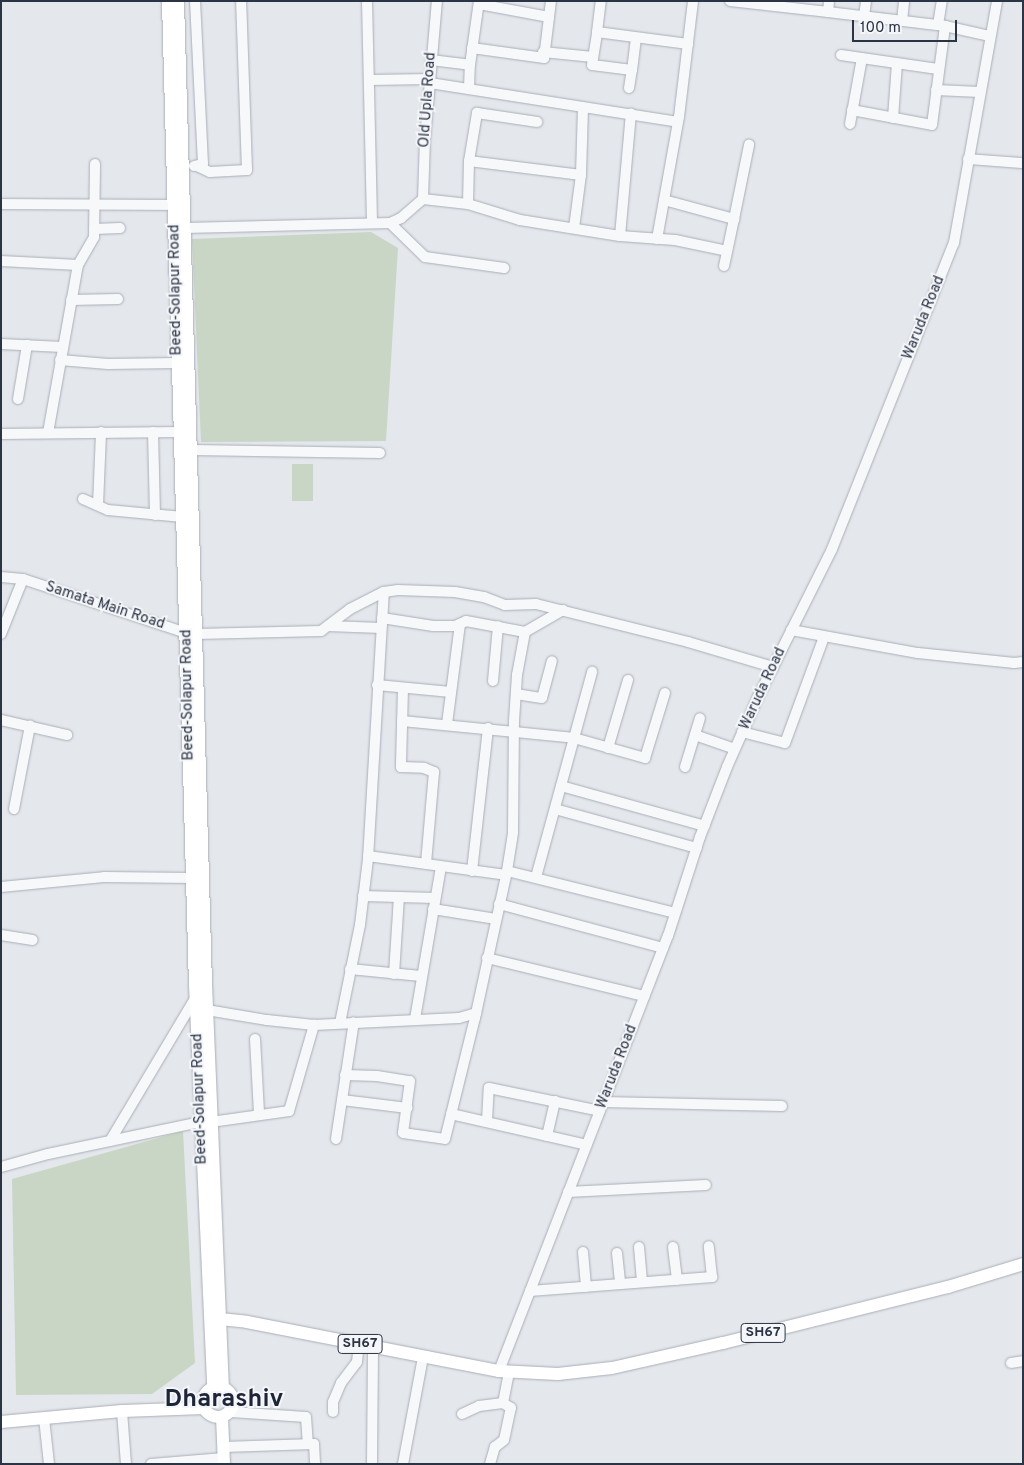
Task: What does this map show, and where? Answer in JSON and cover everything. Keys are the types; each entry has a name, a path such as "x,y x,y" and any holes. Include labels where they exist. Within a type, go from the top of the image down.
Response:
{"main road":[{"name":"Beed-Solapur Road","path":"168,1 183,517 192,634 207,1010 206,1122 218,1388"},
{"name":"Beed-Solapur Road","path":"178,1 192,450 193,878 196,997 220,1319 218,1388"},
{"name":"SH67","path":"220,1319 247,1322 504,1371 558,1374 612,1368 723,1343 948,1287 1023,1264"},
{"path":"224,1456 226,1415 233,1398 218,1388 206,1393 203,1404 211,1416 226,1415"},
{"path":"1,1420 203,1404"},
{"path":"1,1420 203,1404"}],"street":[{"path":"184,167 203,164 195,1"},
{"path":"197,166 210,172 247,170 241,1"},
{"path":"367,1 372,223"},
{"name":"Old Upla Road","path":"423,199 431,60 438,1"},
{"path":"472,48 544,58 543,52 551,1"},
{"path":"601,1 592,65 632,70"},
{"path":"657,239 678,122 693,1"},
{"path":"730,1 828,6 864,16 941,26 989,36"},
{"path":"864,16 866,1"},
{"path":"902,21 904,1"},
{"path":"852,110 932,124 938,69 942,1"},
{"name":"Waruda Road","path":"503,1403 504,1371 530,1291 663,948 705,826 742,732 832,549 954,242 989,36 997,1"},
{"path":"469,88 472,48 479,3 549,17"},
{"path":"598,32 688,44"},
{"path":"629,88 636,38"},
{"path":"543,52 593,58"},
{"path":"841,55 938,69"},
{"path":"850,124 862,58"},
{"path":"431,60 470,65"},
{"path":"893,118 897,63"},
{"path":"370,80 430,81 583,108 631,113 678,122"},
{"path":"936,90 980,92"},
{"path":"574,228 581,175 583,108"},
{"path":"468,204 469,161 477,113 537,122"},
{"path":"620,236 631,113"},
{"path":"724,266 749,145"},
{"path":"968,159 1023,163"},
{"path":"469,161 581,175"},
{"path":"48,433 78,265 94,237 95,164"},
{"path":"185,228 390,223 401,218 423,199 468,204 520,220 620,236 675,240 727,251"},
{"path":"664,200 734,219"},
{"path":"1,204 174,205"},
{"path":"390,223 426,257 504,268"},
{"path":"94,229 120,228"},
{"path":"1,261 78,265"},
{"path":"71,300 118,299"},
{"path":"1,344 62,347"},
{"path":"18,399 28,345"},
{"path":"60,360 108,364 178,363"},
{"path":"98,505 101,432"},
{"path":"152,432 155,514"},
{"path":"1,434 181,432"},
{"path":"192,450 380,453"},
{"path":"83,499 108,510 183,517"},
{"name":"Samata Main Road","path":"1,577 23,580 192,634 322,631 328,626"},
{"path":"1,634 23,580"},
{"path":"328,626 358,604 384,592 398,590 455,592 484,597 504,605 536,604 563,610 688,642 773,668"},
{"path":"340,1023 363,896 368,856 384,592"},
{"path":"328,626 381,623 455,626 466,621 525,632 563,610"},
{"path":"447,724 460,624"},
{"path":"493,681 498,626"},
{"path":"791,630 918,652 1014,663 1023,662"},
{"path":"345,1075 376,1076 410,1081 408,1108 403,1133 445,1139 476,1013 507,873 513,832 513,731 525,632"},
{"path":"742,732 785,743 824,637"},
{"path":"516,694 542,698 552,661"},
{"path":"536,877 592,672"},
{"path":"608,748 628,680"},
{"path":"377,685 451,692"},
{"path":"403,688 401,767 424,768 434,772 426,864"},
{"path":"402,721 574,738 645,758 665,693"},
{"path":"685,766 700,718"},
{"path":"1,720 67,735"},
{"path":"14,809 30,726"},
{"path":"472,871 488,728"},
{"path":"695,735 735,749"},
{"path":"562,786 705,826"},
{"path":"555,809 697,848"},
{"path":"368,856 472,871 536,877 675,914"},
{"path":"415,1019 441,866"},
{"path":"1,887 104,878 193,878"},
{"path":"363,896 435,898"},
{"path":"394,974 399,897"},
{"path":"499,904 663,948"},
{"path":"433,909 496,918"},
{"path":"1,935 33,940"},
{"path":"487,958 644,996"},
{"path":"350,969 421,976"},
{"path":"110,1141 196,997"},
{"path":"207,1010 267,1020 314,1025 459,1018 476,1013"},
{"path":"336,1138 354,1022"},
{"path":"1,1166 110,1141 206,1122 289,1111 314,1025"},
{"path":"255,1039 259,1114"},
{"path":"487,1121 489,1088 556,1101 602,1106 782,1106"},
{"path":"342,1100 408,1108"},
{"path":"547,1136 556,1101"},
{"path":"451,1114 586,1145"},
{"path":"568,1192 706,1185"},
{"path":"530,1291 712,1277 709,1246"},
{"path":"639,1247 642,1282"},
{"path":"673,1247 677,1280"},
{"path":"583,1252 586,1287"},
{"path":"617,1253 620,1284"},
{"path":"333,1412 333,1402 342,1383 356,1362 359,1344"},
{"path":"372,1464 373,1347"},
{"path":"403,1464 423,1357"},
{"path":"1011,1363 1023,1361"},
{"path":"462,1414 479,1406 503,1403 511,1408 504,1440 495,1447 490,1464"},
{"path":"122,1411 126,1464"},
{"path":"226,1415 306,1417 308,1444"},
{"path":"44,1418 49,1464"},
{"path":"151,1464 314,1444 315,1464"}],"green space":[{"path":"371,232 398,248 386,441 201,442 192,239"},
{"path":"292,464 313,464 313,501 292,501"},
{"path":"183,1131 195,1363 152,1394 16,1395 12,1179"}],"district":[{"name":"Dharashiv","path":"224,1400"}]}
